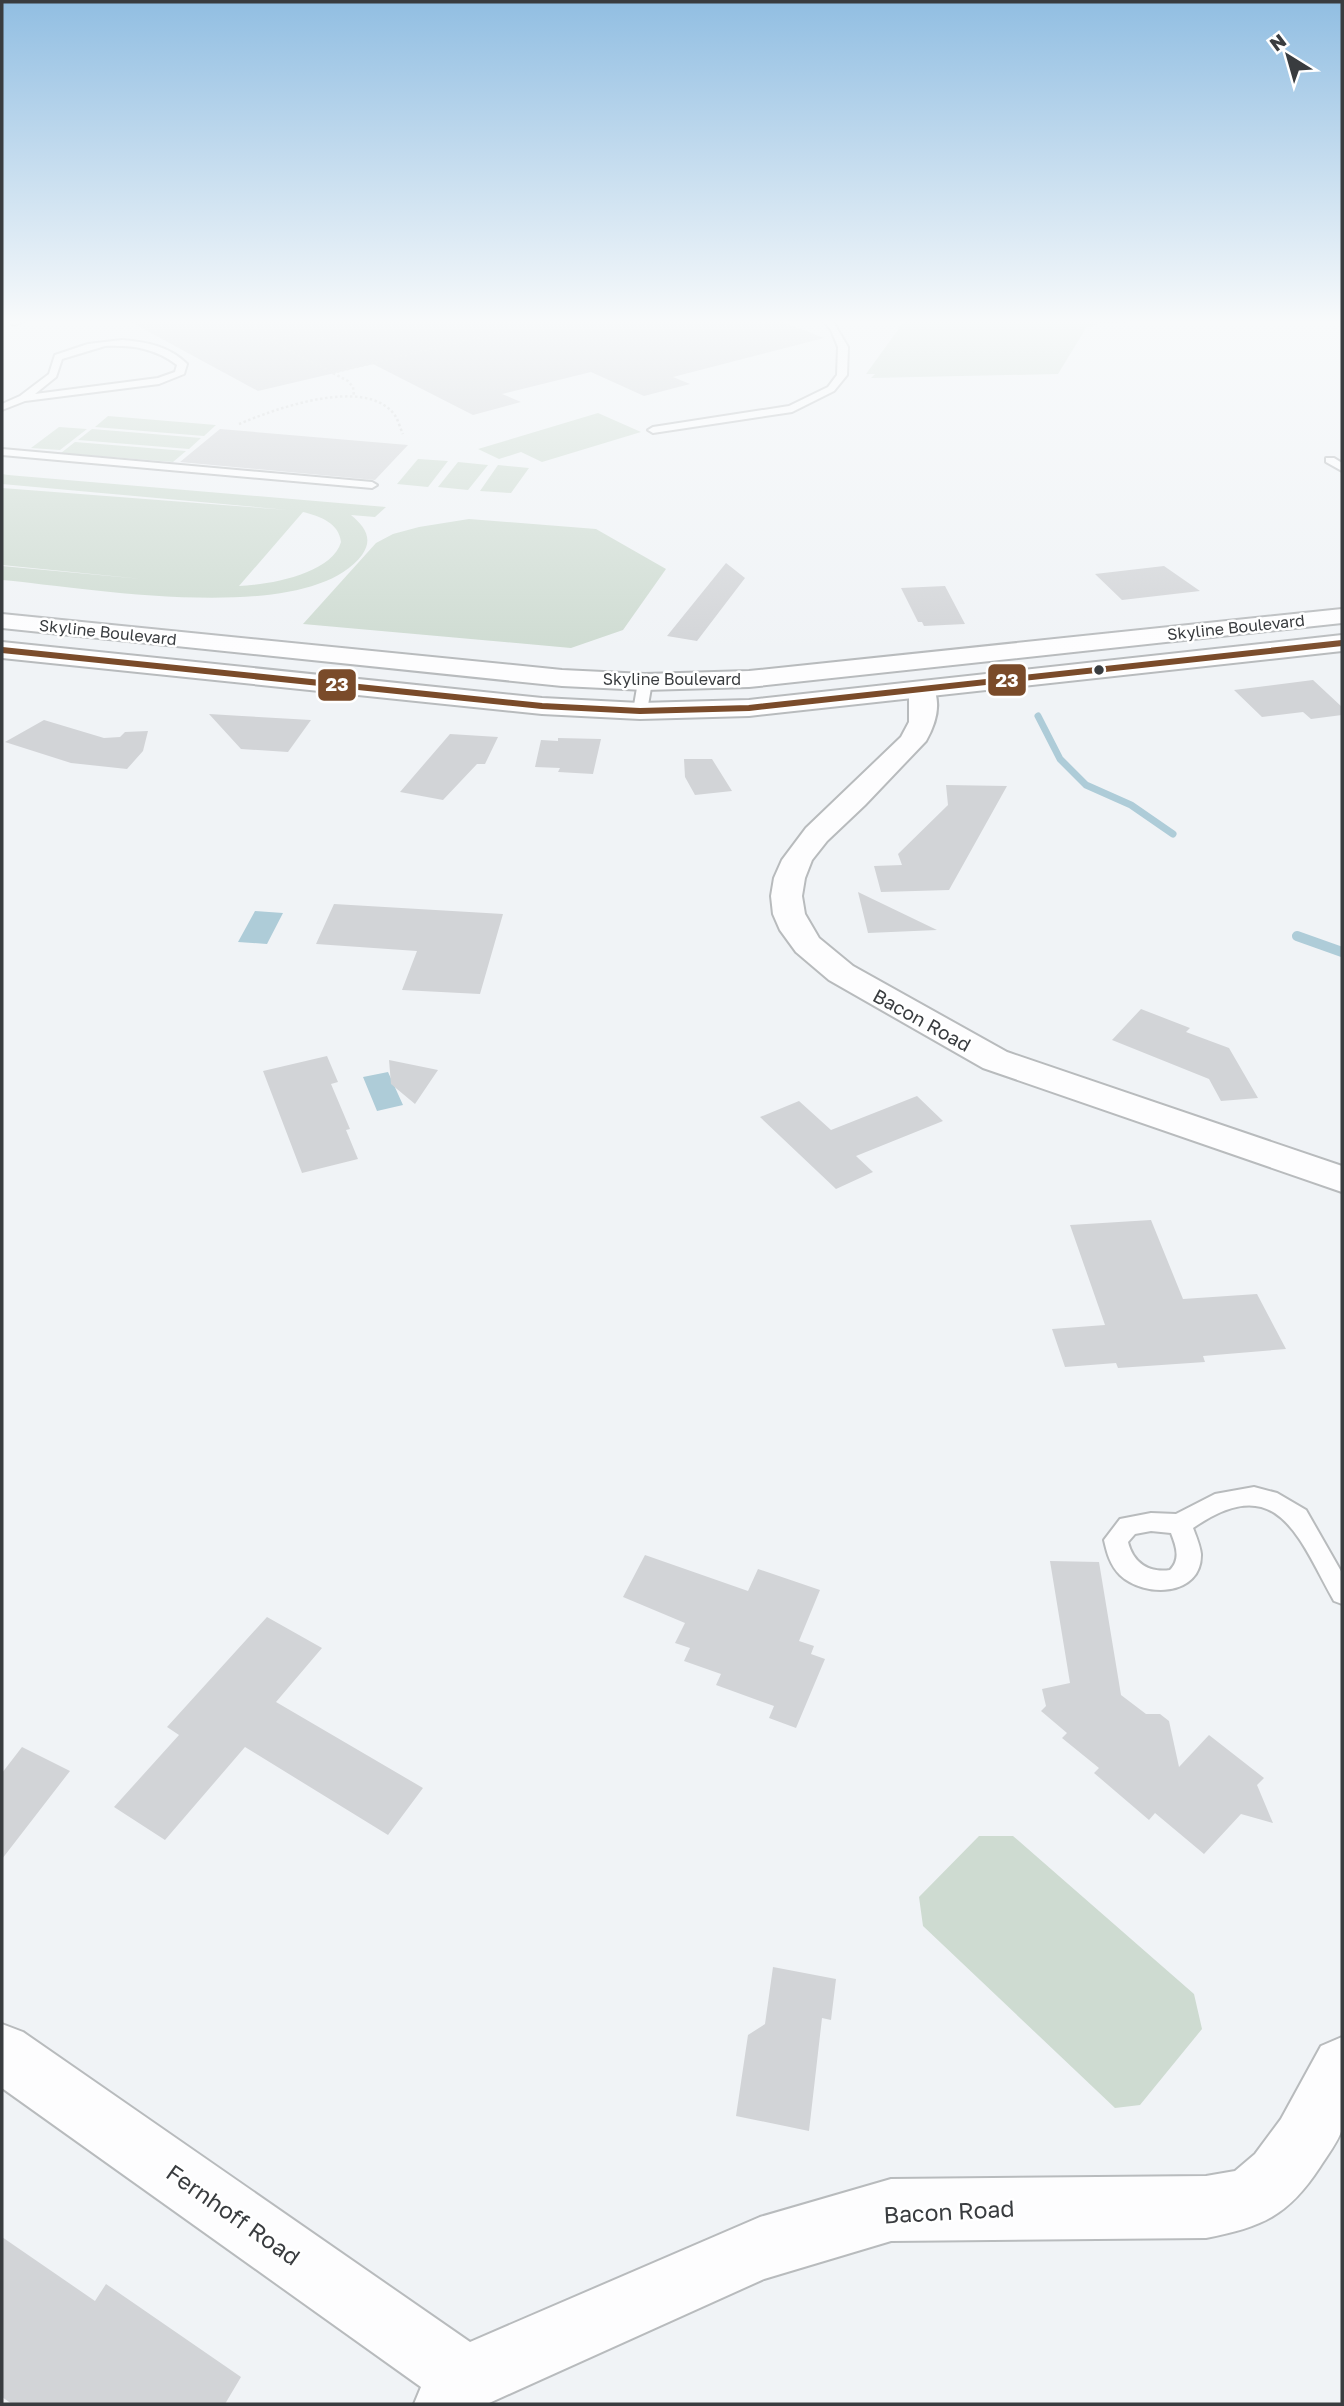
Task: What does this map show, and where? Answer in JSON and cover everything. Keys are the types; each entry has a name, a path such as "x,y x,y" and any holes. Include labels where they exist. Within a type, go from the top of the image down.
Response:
{"main road":[{"name":"Skyline Boulevard","path":"2,621 562,678 645,682 749,679 1342,616"},
{"name":"Skyline Boulevard","path":"2,650 542,706 640,711 749,708 1342,643"},
{"name":"Bacon Road","path":"922,690 923,722 912,741 811,840 789,877 785,908 803,942 818,959 995,1060 1342,1179"},
{"name":"Fernhoff Road","path":"2,2053 456,2391"},
{"name":"Bacon Road","path":"456,2391 760,2249 891,2210 1206,2207 1249,2198 1277,2174 1300,2147 1342,2067"}],"lane":[{"path":"2,452 372,485"},
{"path":"1330,460 1342,468"},
{"path":"640,711 645,682"},
{"path":"1180,1524 1205,1508 1236,1496 1275,1501 1298,1517 1342,1594"}],"shaded area":[{"path":"52,432 83,432 60,450 31,448"},
{"path":"88,432 132,432 201,438 189,449 78,440"},
{"path":"159,432 208,432 204,436"},
{"path":"534,432 640,432 542,462 521,452 499,459 478,449"},
{"path":"75,442 186,451 173,462 61,453"},
{"path":"418,459 448,461 428,487 397,484"},
{"path":"458,462 488,465 468,490 438,487"},
{"path":"498,465 529,468 511,493 480,491"},
{"path":"2,474 386,507 375,517 351,515 366,533 366,549 334,577 294,591 245,597 192,598 2,580 2,566 142,579 2,565 2,488 288,510 2,484","holes":["303,512 328,521 337,530 341,542 335,553 325,562 298,576 239,586"]},
{"path":"469,519 596,529 666,569 623,630 571,648 303,624 376,543 393,534 419,527"},
{"path":"979,1836 1013,1836 1194,1994 1202,2029 1140,2105 1115,2108 923,1926 919,1897"}],"water":[{"path":"255,911 283,913 267,944 238,942"},
{"path":"388,1072 403,1105 377,1111 363,1077"}],"building":[{"path":"216,432 259,432 408,445 375,480 180,462"},
{"path":"726,563 745,578 697,641 667,636"},
{"path":"1164,566 1200,591 1122,600 1095,574"},
{"path":"945,586 965,624 924,626 922,622 918,622 901,588"},
{"path":"1313,680 1342,707 1342,715 1311,719 1303,712 1262,717 1234,690"},
{"path":"209,714 311,720 288,752 241,749"},
{"path":"44,720 104,738 120,737 125,732 148,731 143,751 127,769 71,763 5,742"},
{"path":"450,734 498,737 485,764 477,764 443,800 400,792"},
{"path":"558,738 601,739 593,774 558,772 560,768 535,767 541,740 558,741"},
{"path":"684,759 712,759 732,791 695,795 685,777"},
{"path":"946,785 1007,786 949,890 881,892 874,866 902,865 898,854 948,805"},
{"path":"858,892 937,930 868,933"},
{"path":"334,904 503,914 480,994 402,990 417,951 316,944"},
{"path":"1141,1009 1190,1028 1186,1032 1229,1048 1258,1098 1221,1101 1209,1079 1112,1040"},
{"path":"327,1056 338,1082 331,1084 350,1129 346,1130 358,1159 302,1173 263,1071"},
{"path":"389,1060 438,1070 415,1104 391,1084"},
{"path":"917,1096 943,1121 856,1156 873,1172 836,1189 760,1117 799,1101 831,1130"},
{"path":"1151,1220 1183,1299 1257,1294 1286,1349 1203,1356 1205,1362 1118,1368 1116,1363 1065,1367 1052,1329 1105,1325 1070,1225"},
{"path":"645,1555 748,1591 758,1569 820,1590 799,1641 814,1646 811,1654 825,1659 796,1728 769,1718 774,1706 716,1685 721,1674 684,1661 690,1648 675,1643 685,1623 623,1597"},
{"path":"1050,1561 1099,1562 1121,1695 1146,1714 1160,1714 1169,1721 1179,1767 1209,1735 1264,1778 1257,1785 1273,1823 1241,1814 1204,1854 1155,1813 1149,1820 1094,1773 1099,1768 1062,1738 1067,1733 1041,1711 1046,1706 1042,1689 1070,1683"},
{"path":"267,1617 322,1648 276,1702 423,1788 388,1835 245,1747 165,1840 114,1807 179,1735 167,1727"},
{"path":"22,1747 70,1771 2,1859 2,1773"},
{"path":"773,1967 836,1979 831,2020 822,2018 809,2131 736,2116 748,2035 765,2024"},
{"path":"2,2237 95,2301 106,2284 241,2377 225,2404 12,2404 2,2397"}],"waterway":[{"path":"1038,716 1060,759 1086,785 1131,805 1173,834"},
{"path":"1297,936 1342,952"}],"transit line":[{"name":"23","path":"2,650 542,706 640,711 749,708 1342,643"}]}
